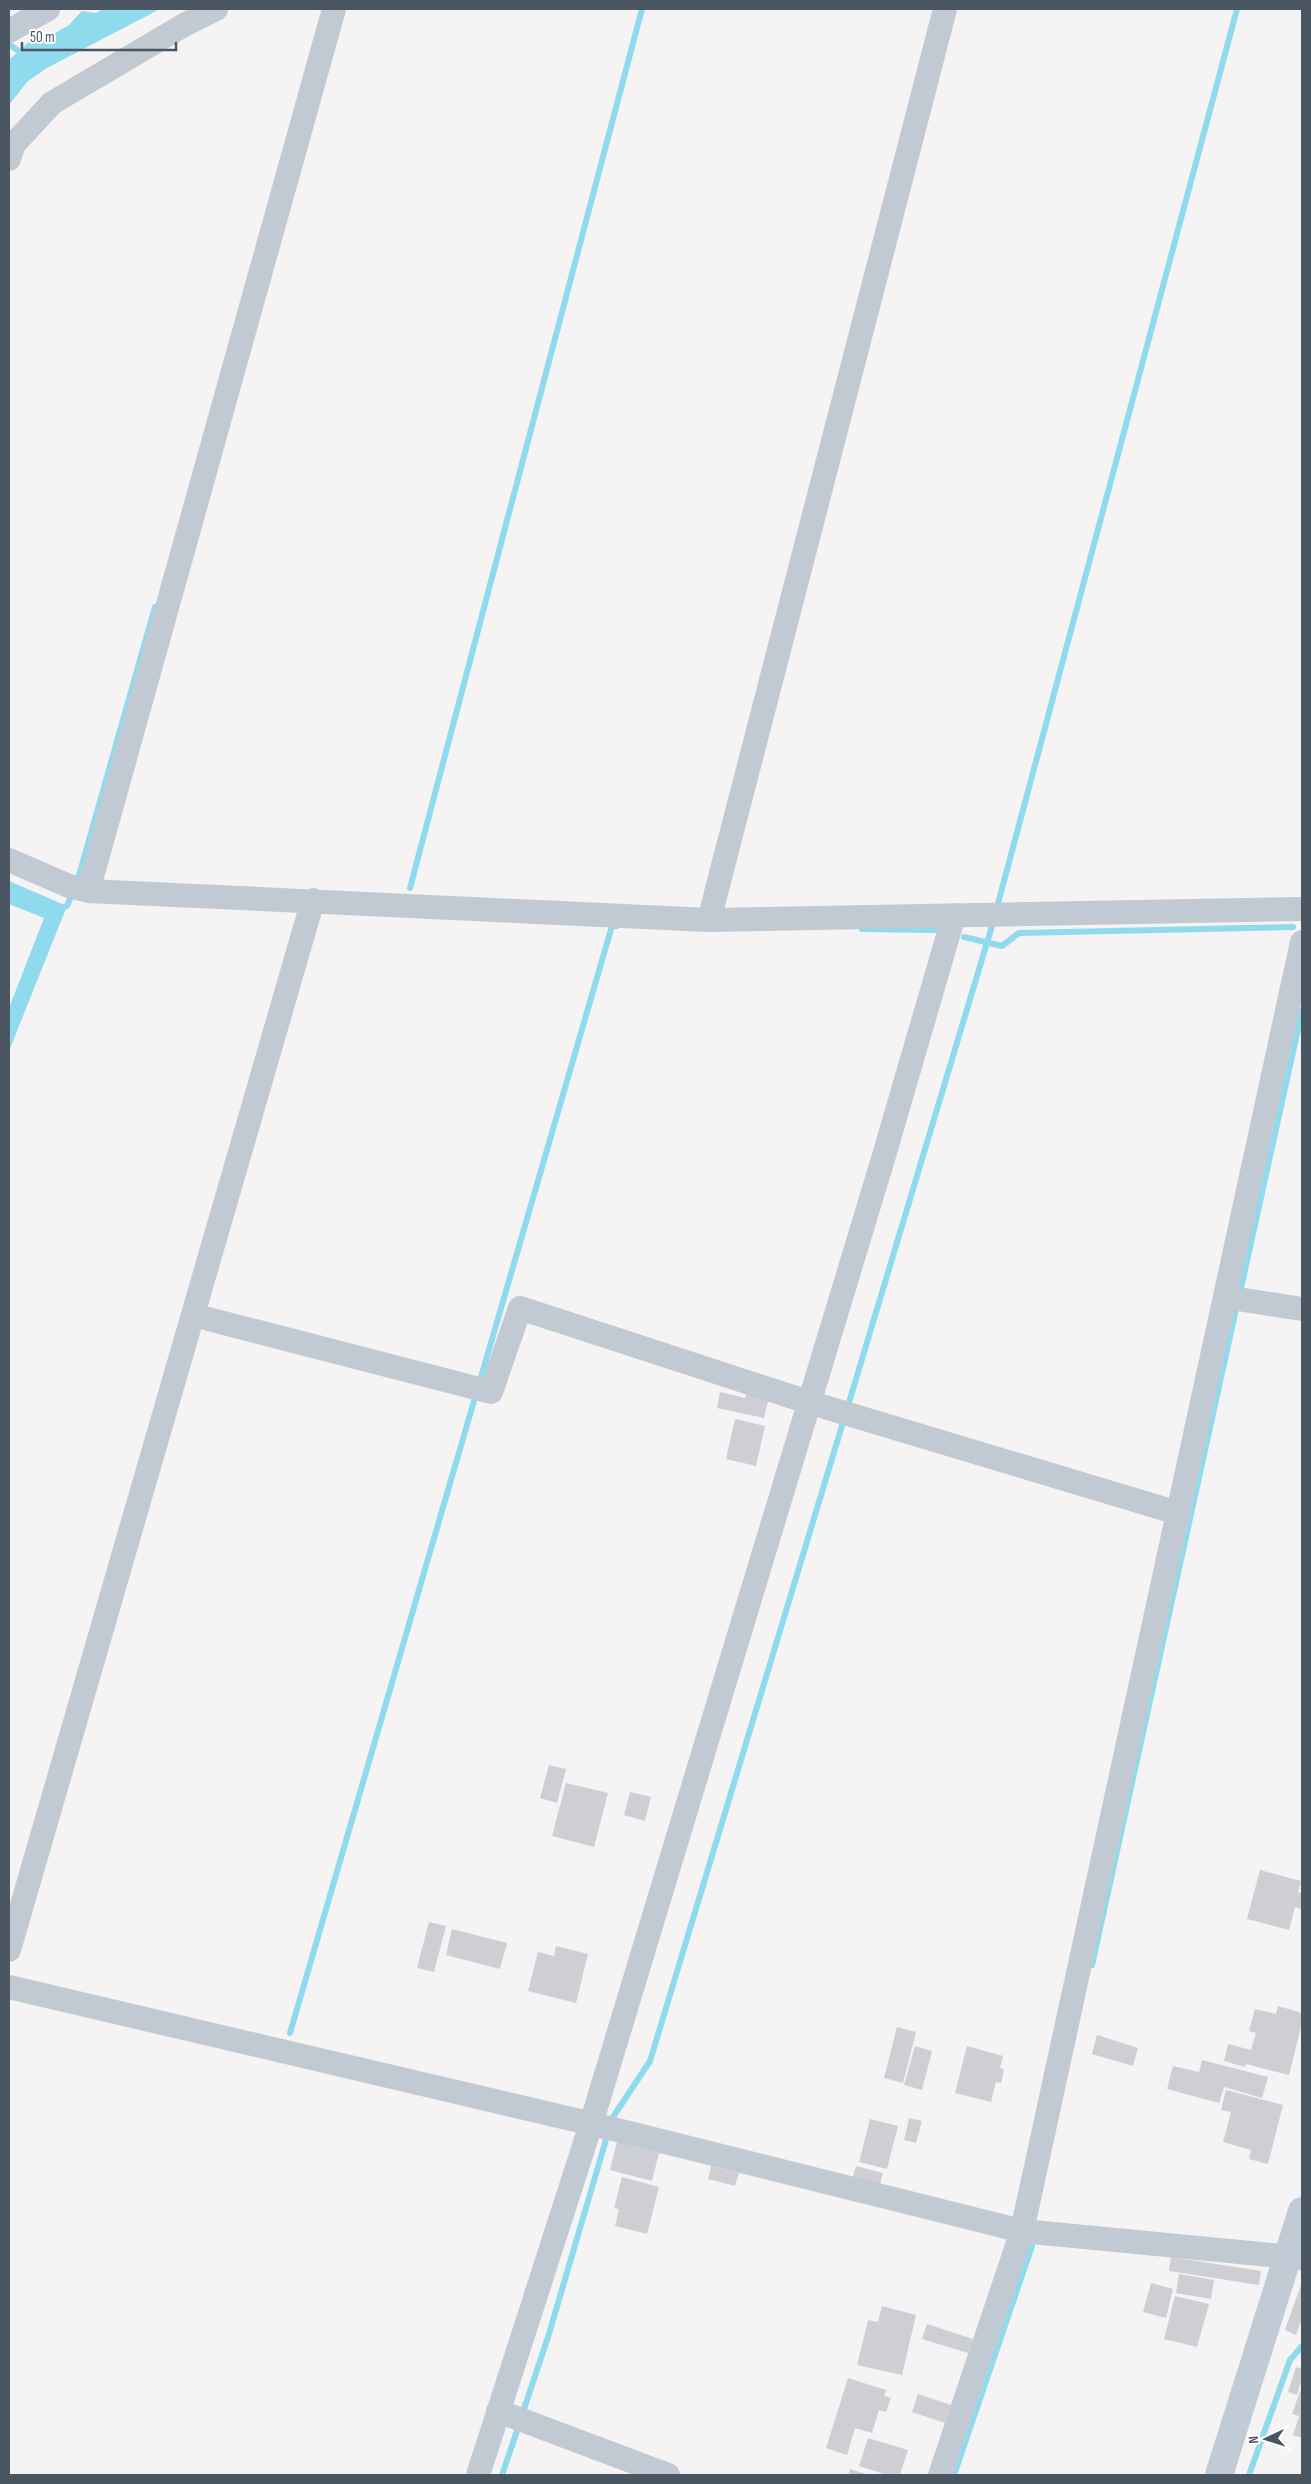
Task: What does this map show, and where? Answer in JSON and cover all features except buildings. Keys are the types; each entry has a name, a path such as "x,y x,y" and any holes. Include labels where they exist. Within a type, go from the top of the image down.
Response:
{"street":[{"path":"14,22 48,9"},
{"path":"9,160 14,144 52,103 184,25 216,9"},
{"path":"79,888 334,9"},
{"path":"709,920 945,9"},
{"path":"9,860 79,888 709,920 1302,909"},
{"path":"9,1950 313,900"},
{"path":"478,2475 504,2413 604,2127 808,1402 883,1159 954,914"},
{"path":"940,2475 1022,2230 1302,942"},
{"path":"1225,1297 1302,1309"},
{"path":"193,1315 491,1392 520,1308 808,1402 1178,1512"},
{"path":"9,1987 604,2127 1022,2230 1295,2257"},
{"path":"1219,2475 1295,2257 1302,2211"},
{"path":"504,2413 668,2475"}],"water":[{"path":"103,9 160,9 45,69 27,82 9,105 9,60 32,39 43,40 69,25 82,11 96,13"},
{"path":"9,881 67,906 9,1051 9,1008 44,918 9,904"}],"waterway":[{"path":"410,888 642,9"},
{"path":"847,1409 992,926 1237,9"},
{"path":"10,45 23,54"},
{"path":"60,910 67,906 78,879 155,607"},
{"path":"479,1384 612,926 617,926"},
{"path":"964,937 1002,946 1019,933 1293,927"},
{"path":"862,929 935,930"},
{"path":"1241,1288 1302,1011"},
{"path":"1092,1965 1236,1309"},
{"path":"290,2033 476,1394"},
{"path":"611,2123 613,2117 650,2061 844,1419"},
{"path":"522,2415 548,2337 608,2133"},
{"path":"954,2475 1032,2246"},
{"path":"1249,2475 1290,2360 1302,2346"},
{"path":"502,2475 519,2425"}]}
